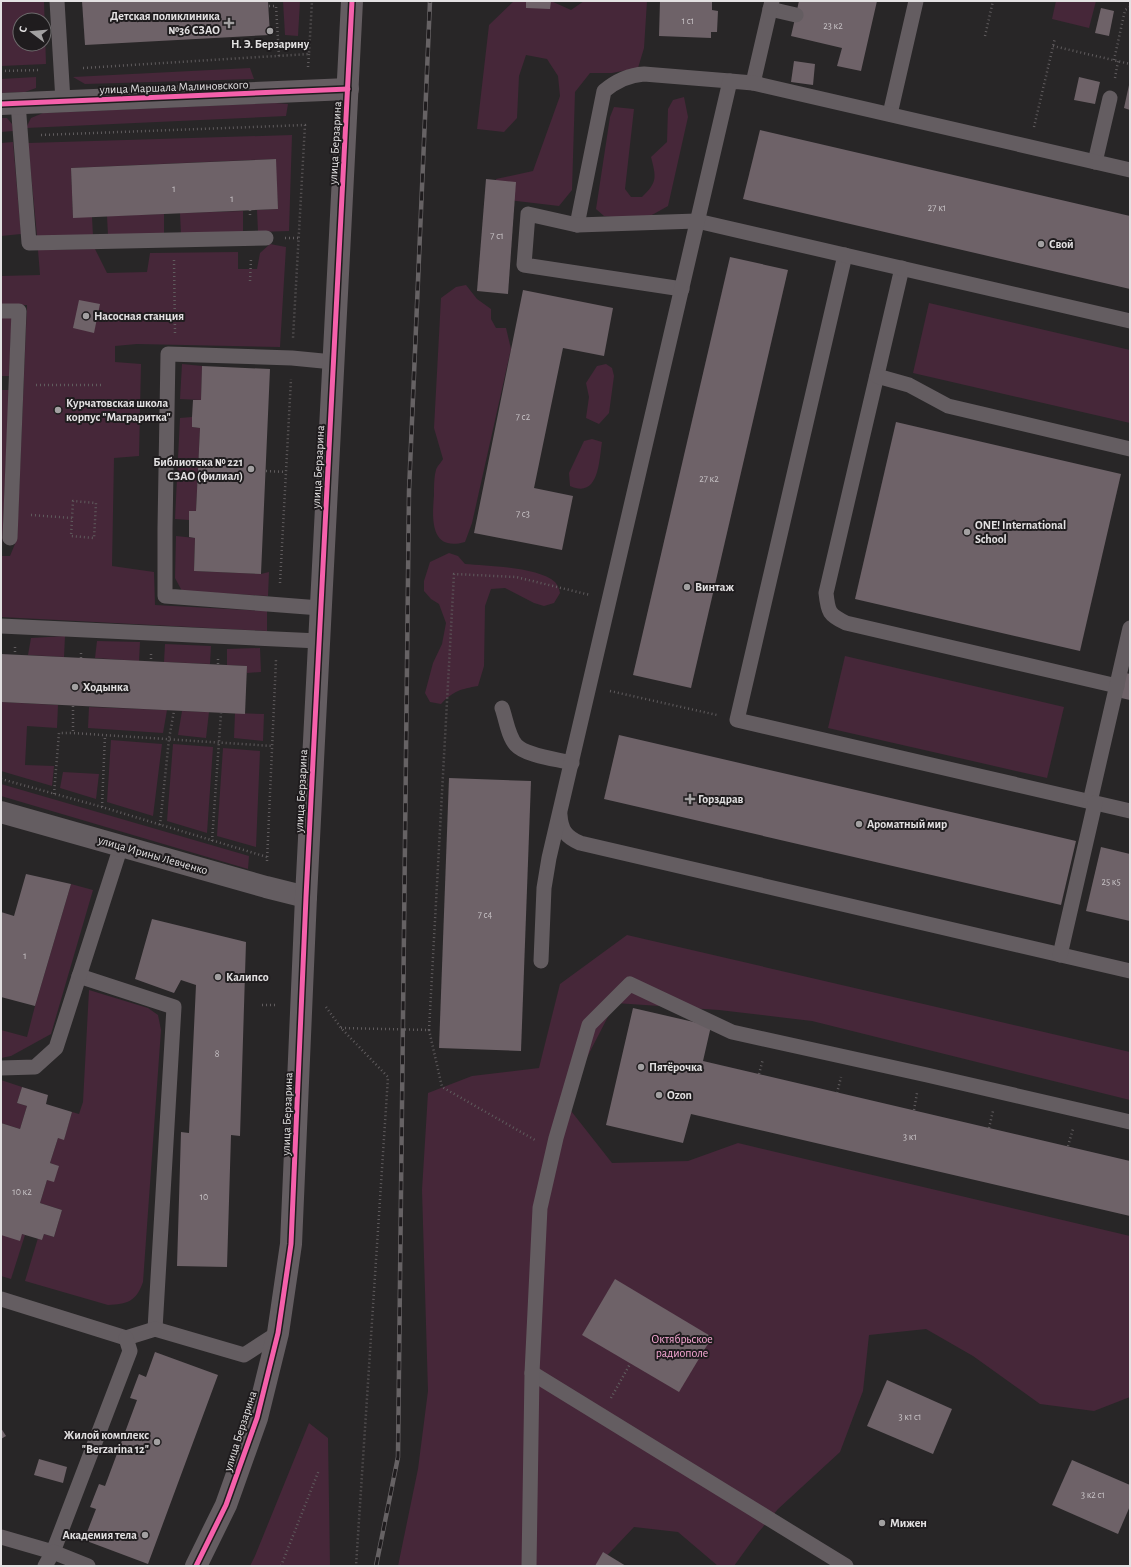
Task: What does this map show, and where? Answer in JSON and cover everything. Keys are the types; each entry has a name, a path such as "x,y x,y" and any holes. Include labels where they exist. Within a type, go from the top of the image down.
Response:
{"street":[{"name":"улица Берзарина","path":"196,1566 226,1505 257,1418 278,1333 292,1244 306,897 352,1"},
{"name":"улица Маршала Малиновского","path":"9,104 348,89"},
{"name":"улица Ирины Левченко","path":"1,812 306,897"}],"lane":[{"path":"57,1 63,101"},
{"path":"890,114 916,1"},
{"path":"753,83 771,5 796,15"},
{"path":"577,225 604,91 616,82 636,74 753,83 1130,170"},
{"path":"541,961 546,876 730,81"},
{"path":"1095,162 1110,98"},
{"path":"9,104 21,136 29,243 266,238"},
{"path":"682,289 524,264 528,214 577,225 697,221 1130,321"},
{"path":"845,255 737,720 1130,811"},
{"path":"902,268 826,593 828,608 834,617 846,623 1117,686"},
{"path":"1,311 18,311 10,538"},
{"path":"320,608 165,596 168,354 292,358 333,362"},
{"path":"877,376 909,385 948,406 1130,448"},
{"path":"1,626 319,641"},
{"path":"1060,955 1130,628"},
{"path":"502,708 511,737 515,745 522,751 572,763"},
{"path":"560,812 560,822 564,831 570,839 580,843 1130,971"},
{"path":"1,1068 35,1067 56,1048 121,846"},
{"path":"79,976 174,1007 155,1329"},
{"path":"529,1566 532,1373 540,1208 553,1148 589,1025 630,984 732,1032 1130,1122"},
{"path":"1,1300 126,1338 155,1329 244,1355 278,1333"},
{"path":"45,1566 53,1552 130,1351 126,1338"},
{"path":"532,1373 846,1566"},
{"path":"1,1536 53,1552 88,1566"}],"path":[{"path":"1,71 61,69 309,54 312,1"},
{"path":"985,36 994,1"},
{"path":"269,6 276,6 279,56"},
{"path":"1114,60 1126,10 1130,7"},
{"path":"1029,147 1055,38"},
{"path":"1053,46 1130,64"},
{"path":"21,136 305,124 278,605"},
{"path":"173,240 176,354"},
{"path":"16,385 103,385"},
{"path":"266,471 286,472"},
{"path":"73,501 96,503 94,538 71,536 72,518 73,501"},
{"path":"11,514 72,518"},
{"path":"553,1148 442,1087 429,1030 454,574 516,577 609,600"},
{"path":"266,887 277,638"},
{"path":"590,686 737,720"},
{"path":"73,706 73,733"},
{"path":"160,825 169,739 174,711"},
{"path":"212,841 221,713"},
{"path":"54,794 59,733 272,746"},
{"path":"102,807 105,735"},
{"path":"1,778 267,857"},
{"path":"262,1005 275,1005"},
{"path":"326,1008 341,1028 388,1077 356,1566"},
{"path":"341,1028 429,1030"},
{"path":"600,1415 630,1364"},
{"path":"281,1566 319,1470"}],"green space":[{"path":"1,1 44,1 44,12 12,12 12,52 46,52 46,64 1,66"},
{"path":"283,1 300,1 298,36 285,35"},
{"path":"514,1 551,1 571,10 584,1 647,1 644,48 638,68 612,73 590,73 575,92 572,190 559,206 499,199 496,179 533,171 560,96 558,76 547,59 526,55 519,76 517,118 504,132 477,129 489,25"},
{"path":"1056,1 1096,1 1089,28 1052,19"},
{"path":"250,68 254,79 85,84 73,77"},
{"path":"36,77 36,88 25,92 1,93 1,79"},
{"path":"684,97 688,117 668,206 643,220 604,216 596,209 610,117 614,107 634,109 625,189 631,197 642,197 651,187 654,179 655,174 651,157 667,142 668,109 673,100"},
{"path":"275,103 288,104 286,116 26,128 31,118 43,113"},
{"path":"1,118 7,118 12,124 13,131 1,132"},
{"path":"292,135 289,231 258,232 257,210 278,209 275,159 71,168 73,217 92,217 93,236 37,236 28,143"},
{"path":"13,142 21,234 1,236 1,143"},
{"path":"243,211 243,233 181,234 180,213"},
{"path":"164,214 164,234 108,235 107,216"},
{"path":"270,244 286,247 280,347 137,344 115,346 115,362 141,364 139,456 114,458 112,566 154,572 155,605 267,611 267,631 1,617 1,556 10,556 17,539 27,305 1,305 1,276 40,275 38,250 95,249 107,273 147,272 150,253 238,252 238,269 257,269 260,253"},
{"path":"466,285 477,299 491,309 491,319 496,328 506,328 511,349 472,523 465,542 454,544 445,542 439,538 434,523 435,476 443,459 434,428 441,298 456,287"},
{"path":"929,303 1130,350 1130,423 913,373"},
{"path":"1,316 12,316 9,376 1,376"},
{"path":"182,364 202,366 201,400 180,399"},
{"path":"606,364 612,368 614,376 609,413 599,424 586,418 589,397 586,383 597,366"},
{"path":"1,390 9,390 2,549 1,549"},
{"path":"192,417 192,427 200,428 196,511 189,520 175,519 180,418"},
{"path":"592,439 602,442 596,476 592,483 587,487 580,489 570,486 569,473 584,441"},
{"path":"176,536 195,538 194,571 261,574 269,572 268,596 182,591 175,578"},
{"path":"449,553 458,556 465,564 512,568 537,573 555,582 560,593 554,603 544,606 534,603 505,588 491,589 485,606 484,666 478,686 458,691 449,696 441,704 430,702 425,693 433,663 442,644 446,623 439,604 431,599 424,591 424,581 430,562"},
{"path":"65,636 64,657 28,655 31,638"},
{"path":"97,641 140,642 139,661 95,658"},
{"path":"165,644 211,646 210,664 164,662"},
{"path":"260,648 261,672 247,673 247,666 227,665 227,649"},
{"path":"845,656 1064,707 1047,778 828,728"},
{"path":"1,702 58,705 57,728 27,726 25,765 54,766 52,786 1,771"},
{"path":"89,707 167,710 163,733 88,728"},
{"path":"182,711 209,712 206,738 178,735"},
{"path":"235,713 264,714 263,741 234,738"},
{"path":"111,740 162,744 153,816 107,802"},
{"path":"173,744 213,747 207,833 167,821"},
{"path":"223,748 260,751 256,847 217,836"},
{"path":"63,772 99,774 96,799 60,788"},
{"path":"1,784 249,856 248,869 1,796"},
{"path":"71,884 93,890 51,1034 11,1056 1,1058 1,1030 27,1037"},
{"name":"Октябрьское радиополе","path":"627,935 1130,1052 1130,1100 812,1021 719,1010 615,1003 564,1102 612,1163 688,1161 738,1143 1130,1236 1130,1397 1094,1411 1040,1404 973,1356 926,1329 869,1335 863,1391 840,1452 778,1509 757,1534 734,1566 718,1566 678,1532 634,1527 597,1566 398,1566 418,1469 428,1391 422,1190 428,1093 472,1076 539,1068 560,984"},
{"path":"89,990 148,1008 158,1015 161,1030 143,1282 134,1298 126,1303 115,1305 108,1305 25,1281 38,1238 42,1240 44,1234 54,1237 62,1210 40,1203 47,1180 58,1166 50,1163 58,1138 64,1139 72,1112 79,1114 83,1102"},
{"path":"1,1080 22,1087 17,1103 27,1106 20,1129 1,1123"},
{"path":"1,1235 25,1235 11,1279 1,1276"},
{"path":"309,1423 328,1438 330,1566 250,1566 255,1556"}],"building":[{"path":"82,1 268,1 270,35 85,45"},
{"path":"526,1 551,1 550,9 526,8"},
{"path":"660,1 712,1 712,10 718,11 717,32 711,32 711,38 659,36"},
{"path":"799,1 877,1 861,71 837,66 842,48 791,36"},
{"path":"1101,8 1114,11 1109,36 1095,33"},
{"path":"794,61 815,64 813,85 791,82"},
{"path":"1079,77 1100,82 1095,104 1074,100"},
{"path":"1130,85 1130,110 1124,108"},
{"path":"760,130 1130,216 1130,289 743,199"},
{"path":"276,159 278,209 73,218 71,168"},
{"path":"486,179 516,182 508,294 477,291"},
{"path":"730,257 788,270 691,688 633,675"},
{"path":"523,290 613,308 604,356 563,348 534,488 573,496 562,550 474,533"},
{"name":"Насосная станция","path":"79,300 100,304 94,333 73,328"},
{"path":"202,366 270,369 261,574 194,571 195,538 189,537 189,511 196,511 200,428 192,427 192,417 193,400 201,400"},
{"name":"ONE! International School","path":"896,422 1121,474 1080,651 855,599"},
{"path":"1,654 247,666 245,714 1,702"},
{"path":"1126,673 1130,674 1130,700 1121,698"},
{"path":"619,735 1076,841 1061,905 604,799"},
{"path":"449,778 531,781 521,1051 439,1048"},
{"path":"1101,847 1130,854 1130,921 1086,911"},
{"path":"26,874 71,884 35,1006 1,997 1,912 14,916"},
{"path":"152,919 246,942 240,1136 231,1135 227,1267 177,1266 181,1132 189,1133 196,985 181,980 174,993 135,979"},
{"path":"633,1008 711,1026 703,1061 1130,1161 1130,1216 691,1114 683,1143 606,1125"},
{"path":"22,1087 48,1095 46,1104 72,1112 64,1140 58,1138 50,1163 59,1166 54,1182 47,1180 40,1203 62,1210 54,1237 44,1234 42,1240 22,1234 20,1241 1,1235 1,1123 20,1129 27,1106 17,1103"},
{"path":"615,1279 712,1337 679,1392 582,1335"},
{"name":"Жилой комплекс \"Berzarina 12\"","path":"155,1352 218,1375 148,1564 84,1540 96,1509 90,1507 99,1484 105,1486 137,1400 130,1398 139,1374 146,1377"},
{"path":"887,1380 952,1409 933,1454 867,1426"},
{"path":"1,1428 6,1436 1,1439"},
{"path":"39,1459 67,1467 63,1483 34,1475"},
{"path":"1072,1460 1130,1485 1130,1506 1118,1534 1052,1505"},
{"path":"603,1552 626,1566 595,1566"}],"railway":[{"path":"376,1566 398,1457 409,491 430,1"}],"cycle path":[{"path":"196,1566 226,1505 257,1418 278,1333 291,1244 306,897 352,1"},
{"path":"1,104 348,89"}],"place":[{"name":"Детская поликлиника №36 СЗАО","path":"229,23"},
{"name":"Н. Э. Берзарину","path":"270,31"},
{"name":"Свой","path":"1041,244"},
{"name":"Насосная станция","path":"86,316"},
{"name":"Курчатовская школа корпус \"Маграритка\"","path":"58,410"},
{"name":"Библиотека № 221 СЗАО (филиал)","path":"251,469"},
{"name":"ONE! International School","path":"967,532"},
{"name":"Винтаж","path":"687,587"},
{"name":"Ходынка","path":"75,687"},
{"name":"Горздрав","path":"690,799"},
{"name":"Ароматный мир","path":"859,824"},
{"name":"Калипсо","path":"218,977"},
{"name":"Пятёрочка","path":"641,1067"},
{"name":"Ozon","path":"659,1095"},
{"name":"Жилой комплекс \"Berzarina 12\"","path":"157,1442"},
{"name":"Мижен","path":"882,1523"},
{"name":"Академия тела","path":"145,1535"}]}
